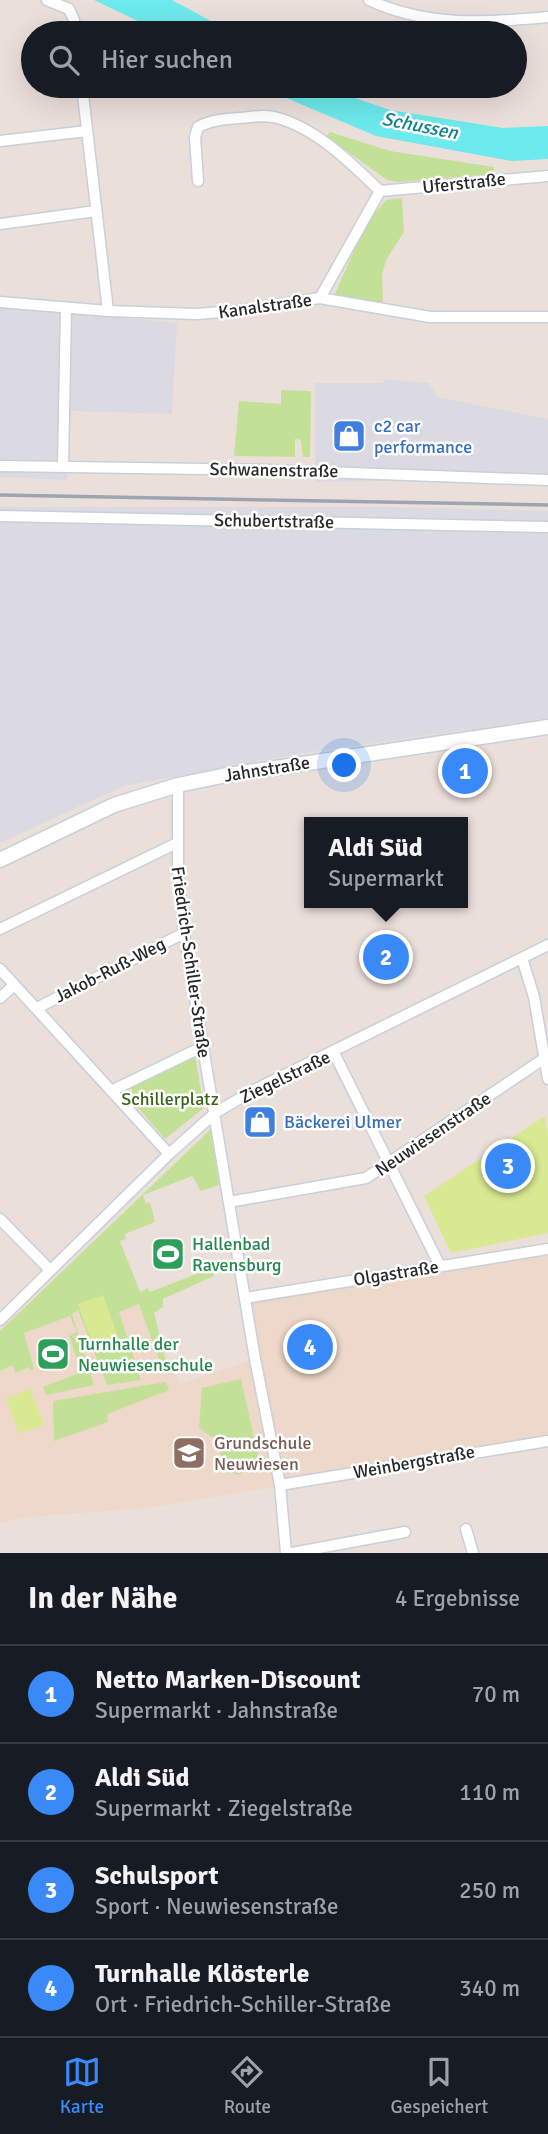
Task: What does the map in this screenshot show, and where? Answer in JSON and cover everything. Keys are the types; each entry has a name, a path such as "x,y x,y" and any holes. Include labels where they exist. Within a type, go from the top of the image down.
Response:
{"main road":[{"name":"Jahnstraße","path":"0,860 114,805 178,785 548,727"}],"street":[{"path":"47,0 69,9 74,21"},
{"path":"369,0 384,7 439,21 504,21 548,17"},
{"path":"83,98 108,311"},
{"path":"198,181 195,137 198,127 221,119 277,117 313,134 380,191 320,298"},
{"path":"0,141 87,131"},
{"name":"Uferstraße","path":"380,191 548,176"},
{"path":"0,224 96,211"},
{"name":"Kanalstraße","path":"0,302 108,311 220,313 320,298 430,317 548,317"},
{"path":"63,466 66,308"},
{"name":"Schwanenstraße","path":"0,466 315,471 548,480"},
{"name":"Schubertstraße","path":"0,516 548,527"},
{"name":"Friedrich-Schiller-Straße","path":"178,785 177,843 184,933 245,1298 280,1485 286,1553"},
{"path":"0,929 177,843"},
{"name":"Jakob-Ruß-Weg","path":"37,1008 184,933"},
{"name":"Ziegelstraße","path":"0,1320 215,1112 254,1090 548,946"},
{"path":"522,958 534,997 548,1079"},
{"path":"0,970 169,1154"},
{"path":"0,998 14,985"},
{"path":"111,1091 202,1047"},
{"path":"334,1053 440,1266"},
{"name":"Neuwiesenstraße","path":"229,1202 366,1178 545,1058"},
{"path":"0,1219 50,1270"},
{"name":"Olgastraße","path":"245,1298 548,1249"},
{"name":"Weinbergstraße","path":"280,1485 548,1441"},
{"path":"466,1529 473,1553"},
{"path":"292,1553 405,1532"}],"shaded area":[{"path":"0,307 177,323 172,414 71,411 67,480 0,477"},
{"path":"384,379 429,383 437,397 548,419 548,479 315,482 315,383 383,383"},
{"path":"0,507 388,507 548,511 548,718 299,754 124,786 0,843"},
{"path":"548,1249 548,1441 145,1508 27,1517 0,1523 0,1345 88,1260 141,1296 179,1384 255,1359 245,1298"}],"green space":[{"path":"330,132 390,151 494,167 493,174 398,182 387,180 326,136"},
{"path":"402,198 404,232 386,260 382,275 383,304 334,296 367,222 386,200"},
{"path":"281,390 311,391 310,457 303,457 301,440 295,439 295,457 234,456 239,401 281,404"},
{"name":"Schillerplatz","path":"195,1056 204,1108 165,1139 134,1103 131,1085"},
{"path":"545,1116 548,1136 548,1233 451,1253 424,1196"},
{"path":"211,1129 219,1185 201,1191 192,1176 143,1195 146,1204 150,1202 155,1222 125,1234 126,1239 120,1241 140,1292 148,1288 150,1292 212,1268 214,1276 163,1299 163,1307 154,1313 167,1366 163,1370 139,1304 119,1312 141,1380 107,1385 78,1310 72,1314 94,1385 46,1395 43,1387 82,1372 69,1336 77,1332 70,1316 24,1333 34,1369 30,1370 29,1367 16,1373 12,1365 0,1371 0,1331"},
{"path":"103,1295 119,1340 94,1349 78,1304"},
{"path":"241,1379 258,1456 252,1467 238,1475 224,1468 218,1441 199,1428 202,1388"},
{"path":"166,1382 169,1390 107,1414 108,1422 54,1441 53,1401"},
{"path":"30,1389 44,1425 19,1434 6,1398"}],"water":[{"path":"94,0 172,0 211,21 138,21"},
{"name":"Schussen","path":"286,98 355,98 390,110 503,128 548,126 548,159 512,161 376,136"}],"railway":[{"path":"0,495 548,505"}],"place":[{"name":"c2 car performance","path":"349,436"},
{"name":"Netto Marken-Discount","path":"465,771"},
{"name":"Aldi Süd","path":"386,957"},
{"name":"Bäckerei Ulmer","path":"260,1122"},
{"name":"Schulsport","path":"508,1166"},
{"name":"Hallenbad Ravensburg","path":"168,1254"},
{"name":"Turnhalle Klösterle","path":"310,1347"},
{"name":"Turnhalle der Neuwiesenschule","path":"53,1354"},
{"name":"Grundschule Neuwiesen","path":"189,1453"}]}
